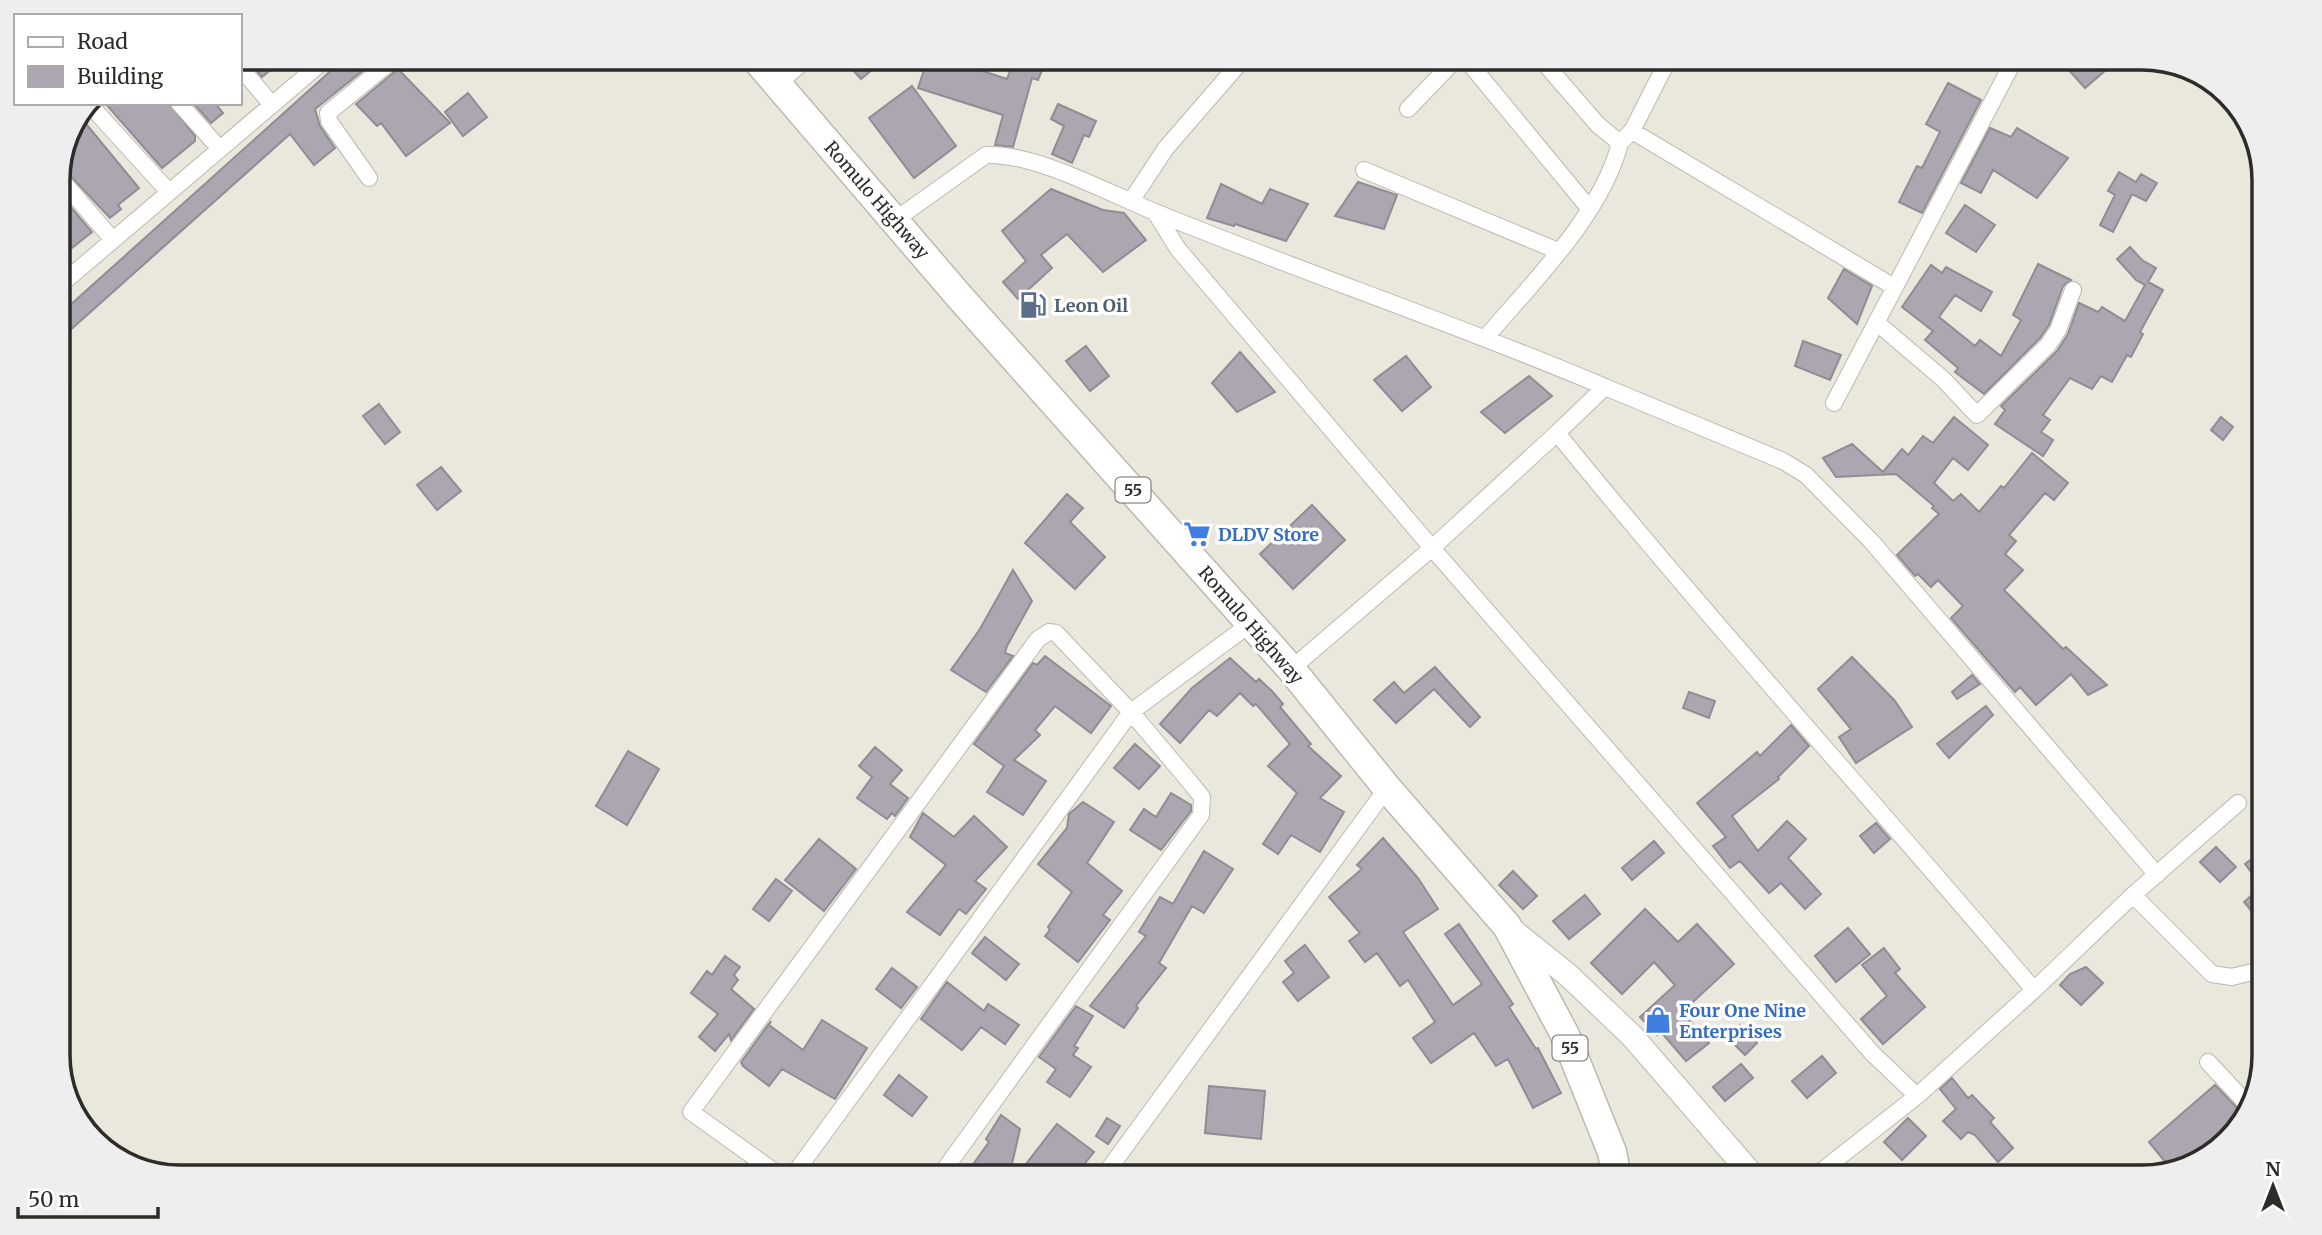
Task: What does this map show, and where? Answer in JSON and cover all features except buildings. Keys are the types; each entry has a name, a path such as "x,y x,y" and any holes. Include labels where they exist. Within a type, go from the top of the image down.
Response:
{"highway":[{"name":"Romulo Highway","path":"765,70 1291,669 1387,788 1507,926 1564,1035 1612,1152 1615,1165"}],"main road":[{"path":"1507,926 1568,975 1632,1036 1745,1165"}],"street":[{"path":"243,70 272,105"},
{"path":"70,274 313,70"},
{"path":"369,178 329,121 328,113 380,70"},
{"path":"777,84 794,70"},
{"path":"1131,201 1166,148 1234,70"},
{"path":"1408,109 1445,70"},
{"path":"1475,70 1588,207"},
{"path":"1550,70 1598,125 1620,143"},
{"path":"1487,337 1558,251 1588,207 1611,169 1620,143 1632,131 1663,70"},
{"path":"1833,403 2009,70"},
{"path":"181,105 220,149"},
{"path":"95,111 169,192"},
{"path":"1632,131 1894,287"},
{"path":"895,220 986,155 1024,159 1154,212 1487,337 1783,461 1806,475 1872,542 2157,875"},
{"path":"1364,170 1558,251"},
{"path":"70,190 113,240"},
{"path":"1154,212 1178,249 1432,548 1863,1043 1917,1096"},
{"path":"1876,322 1944,379 1977,415 2048,345 2058,330 2073,290"},
{"path":"1291,669 1432,548 1605,387"},
{"path":"1557,433 1674,578 1908,841 2034,990"},
{"path":"801,1165 1131,712 1250,624"},
{"path":"765,1165 691,1112 1038,639 1049,632 1056,633 1131,712 1202,797 1201,815 948,1165"},
{"path":"1112,1165 1387,788"},
{"path":"1829,1165 1917,1096 2034,990 2133,895 2238,803"},
{"path":"2133,895 2212,974 2232,976 2252,972"},
{"path":"2208,1062 2243,1099"}],"place":[{"name":"Leon Oil","path":"1033,305"},
{"name":"DLDV Store","path":"1197,534"},
{"name":"Four One Nine Enterprises","path":"1658,1020"}]}
